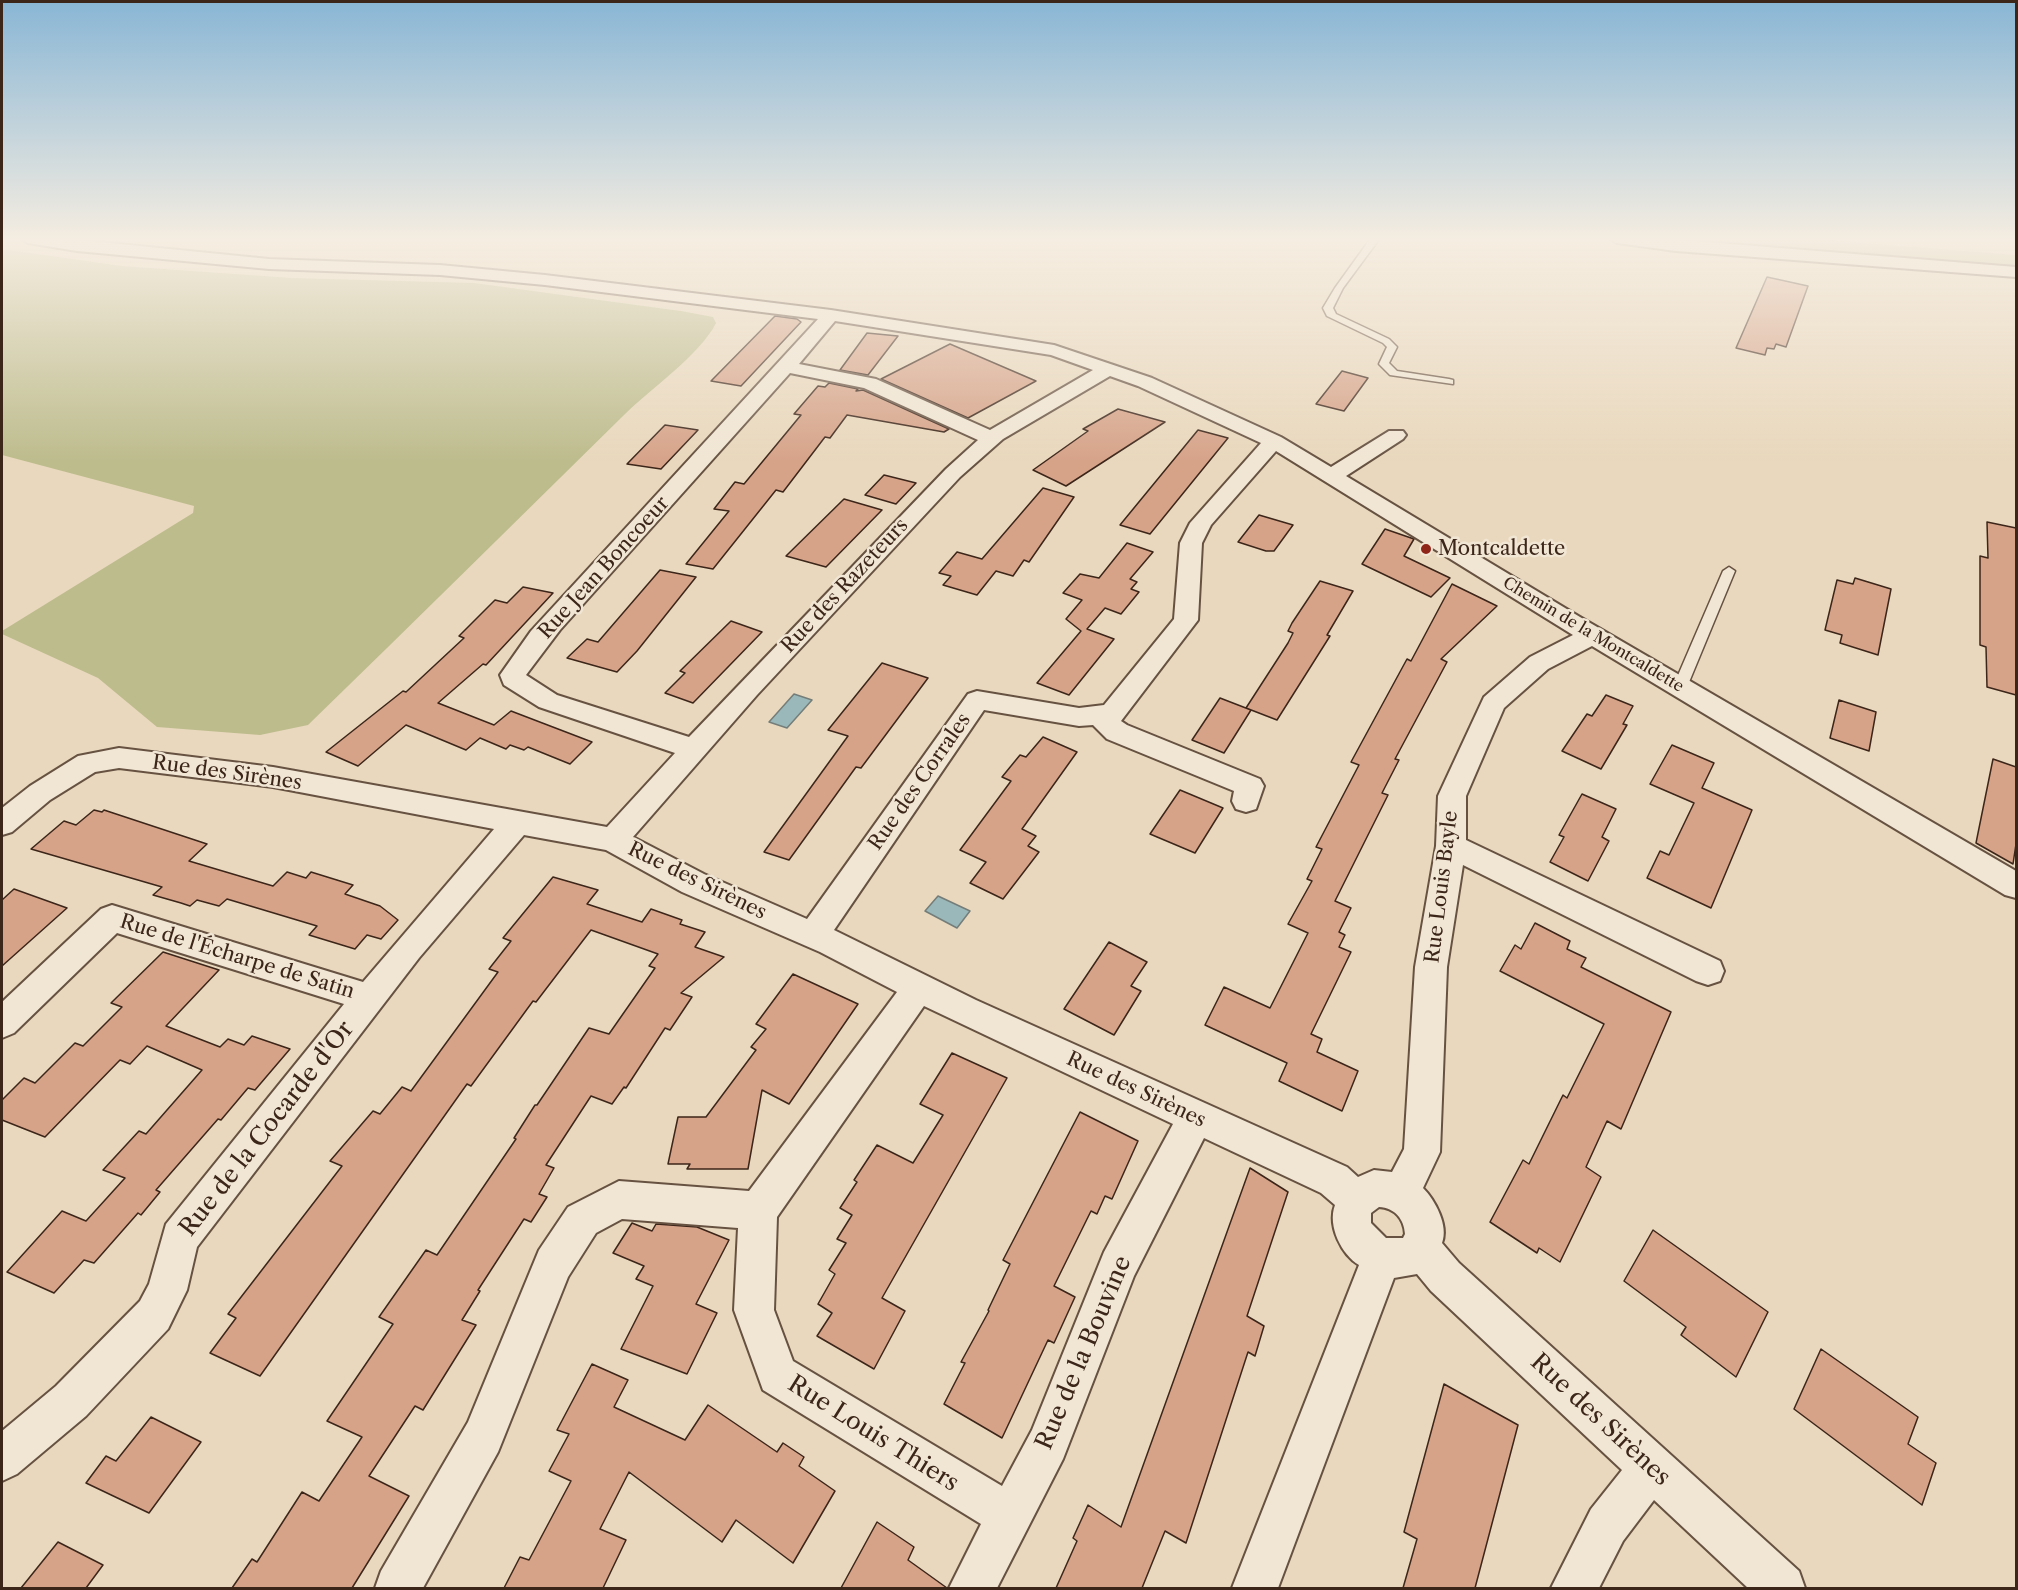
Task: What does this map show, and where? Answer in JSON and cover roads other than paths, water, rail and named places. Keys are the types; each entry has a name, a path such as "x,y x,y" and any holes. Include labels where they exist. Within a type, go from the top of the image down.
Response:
{"street":[{"name":"Chemin de la Montcaldette","path":"807,312 1054,350 1145,382 1274,441 1592,636 2016,886"},
{"name":"Rue Jean Boncoeur","path":"694,749 548,700 513,679 513,675 532,648 787,367 831,315"},
{"path":"787,367 868,383 992,439"},
{"name":"Rue des Razeteurs","path":"613,840 694,749 953,473 992,439 1109,369"},
{"path":"1332,476 1396,435"},
{"path":"1099,715 1112,714 1186,620 1191,543 1201,523 1274,441"},
{"name":"Rue Louis Bayle","path":"1401,1194 1422,1152 1431,967 1451,846 1452,796 1493,703 1539,663 1592,636"},
{"name":"Rue des Corrales","path":"813,935 977,700 1079,717 1099,715"},
{"path":"1099,715 1117,732 1250,786 1246,801"},
{"name":"Rue des Sirènes","path":"2,824 40,793 88,764 119,758 273,777 613,840 693,883 813,935 1196,1118 1334,1180 1356,1199"},
{"name":"Rue de la Cocarde d'Or","path":"2,1459 71,1401 154,1315 167,1290 180,1238 408,949 517,823"},
{"path":"1451,846 1708,971"},
{"name":"Rue de l'Écharpe de Satin","path":"2,1023 112,918 369,998"},
{"path":"398,1588 483,1437 553,1264 582,1220 619,1200 758,1211 919,987"},
{"name":"Rue de la Bouvine","path":"972,1588 1048,1444 1118,1266 1196,1118"},
{"path":"1256,1588 1402,1253 1425,1239 1423,1217 1416,1206 1401,1194 1384,1188 1374,1188 1364,1192 1356,1199 1352,1209 1355,1232 1361,1243 1402,1253"},
{"name":"Rue Louis Thiers","path":"758,1211 754,1310 778,1375 863,1425 934,1472 1010,1516"},
{"name":"Rue des Sirènes","path":"1402,1253 1445,1277 1782,1588"},
{"path":"1575,1588 1607,1525 1652,1468"}],"lane":[{"path":"1330,312 1332,316 1386,340 1392,348 1384,364 1394,373 1449,382"},
{"path":"1680,687 1729,571"}],"water":[{"path":"794,694 812,700 787,728 769,722"},
{"path":"938,896 970,911 957,928 925,911"}],"place":[{"name":"Montcaldette","path":"1426,549"}]}
